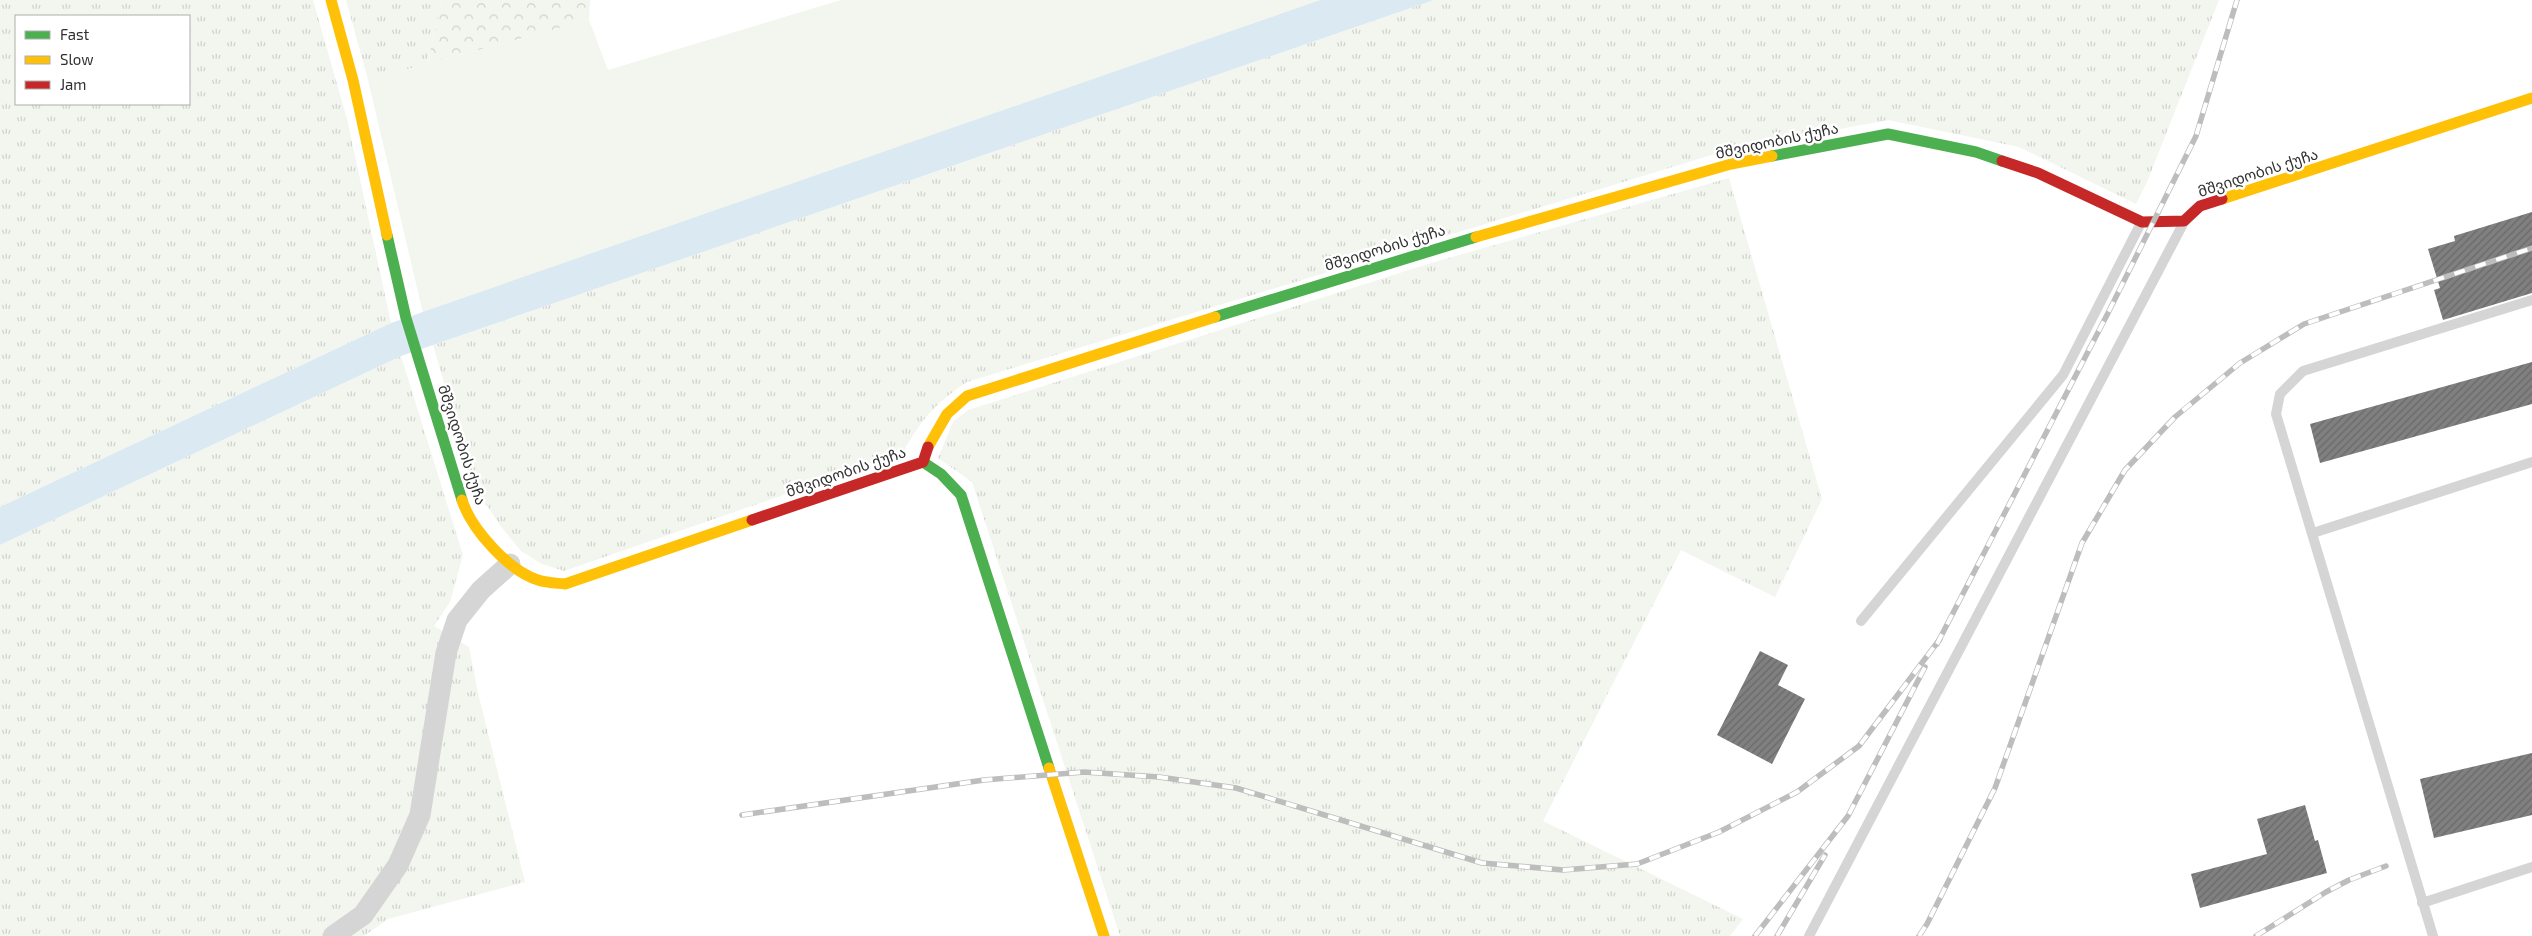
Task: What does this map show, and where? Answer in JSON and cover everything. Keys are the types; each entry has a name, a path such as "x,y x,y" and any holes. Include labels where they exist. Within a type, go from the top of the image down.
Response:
{"street":[{"name":"მშვიდობის ქუჩა","path":"331,0 353,80 406,318 465,510 482,534 510,564 538,580 565,584 923,462 929,440 947,414 960,400 992,386 1419,253 1731,164 1888,134 1976,152 2038,173 2142,222 2184,221 2200,206 2532,98"},
{"path":"923,462 941,474 961,495 1104,936"},
{"path":"333,936 362,915 398,864 420,816 446,653 456,620 481,590 510,564"}],"lane":[{"path":"1809,936 2184,221"},
{"path":"1860,621 2063,375 2142,222"},
{"path":"2433,936 2276,414 2280,394 2302,371 2532,300"},
{"path":"2313,533 2532,462"},
{"path":"2422,903 2532,866"}],"green space":[{"path":"0,0 313,0 347,119 391,323 0,507"},
{"path":"346,0 442,0 427,64 368,80"},
{"path":"442,0 590,0 589,20 427,64"},
{"path":"841,0 1320,0 423,313 368,80 589,20 608,70"},
{"path":"1434,0 2219,0 2147,182 2136,204 2019,147 1888,120 1728,150 967,382 929,413 902,454 564,571 542,564 521,551 500,525 475,488 433,345"},
{"path":"1729,178 1822,499 1775,597 1681,550 1543,821 1743,919 1730,936 1120,936 972,482 938,458 953,422 968,410 1428,264"},
{"path":"401,356 463,555 450,602 434,626 469,647 478,693 525,882 388,919 364,936 0,936 0,545"}],"shaded area":[{"path":"1320,0 1434,0 401,356 0,545 0,507 391,323"}],"building":[{"path":"2532,212 2532,293 2443,320 2434,290 2440,288 2428,249 2455,241 2454,236"},
{"path":"2532,362 2532,404 2320,463 2310,424"},
{"path":"1760,651 1788,665 1778,685 1805,699 1772,764 1717,735"},
{"path":"2532,753 2532,815 2434,838 2420,779"},
{"path":"2305,805 2315,841 2318,840 2327,873 2200,908 2191,874 2267,854 2257,819"}],"railway":[{"path":"1937,644 2108,313 2196,136 2237,0"},
{"path":"1919,936 1927,924 1995,788 2082,543 2125,470 2175,417 2240,363 2304,324 2532,248"},
{"path":"742,815 984,780 1084,772 1159,777 1236,788 1482,863 1563,870 1637,864 1719,832 1797,792 1859,746 1940,639"},
{"path":"1755,936 1848,816 1925,667"},
{"path":"1777,936 1825,855"},
{"path":"2256,936 2326,892 2349,880 2386,866"}],"traffic: fast":[{"path":"1772,156 1888,134 1976,152 2002,161"},
{"path":"387,235 406,318 462,500"},
{"path":"1215,317 1476,237"},
{"path":"923,462 941,474 961,495 1049,768"}],"traffic: slow":[{"path":"331,0 353,80 387,235"},
{"path":"2222,199 2532,98"},
{"path":"1476,237 1731,164 1772,156"},
{"path":"928,447 947,414 967,396 1215,317"},
{"path":"462,500 482,536 492,548 515,568 538,580 565,584 752,520"},
{"path":"1049,768 1104,936"}],"traffic: jam":[{"path":"2002,161 2038,173 2142,222 2184,221 2200,206 2222,199"},
{"path":"752,520 923,462 928,447"}]}
